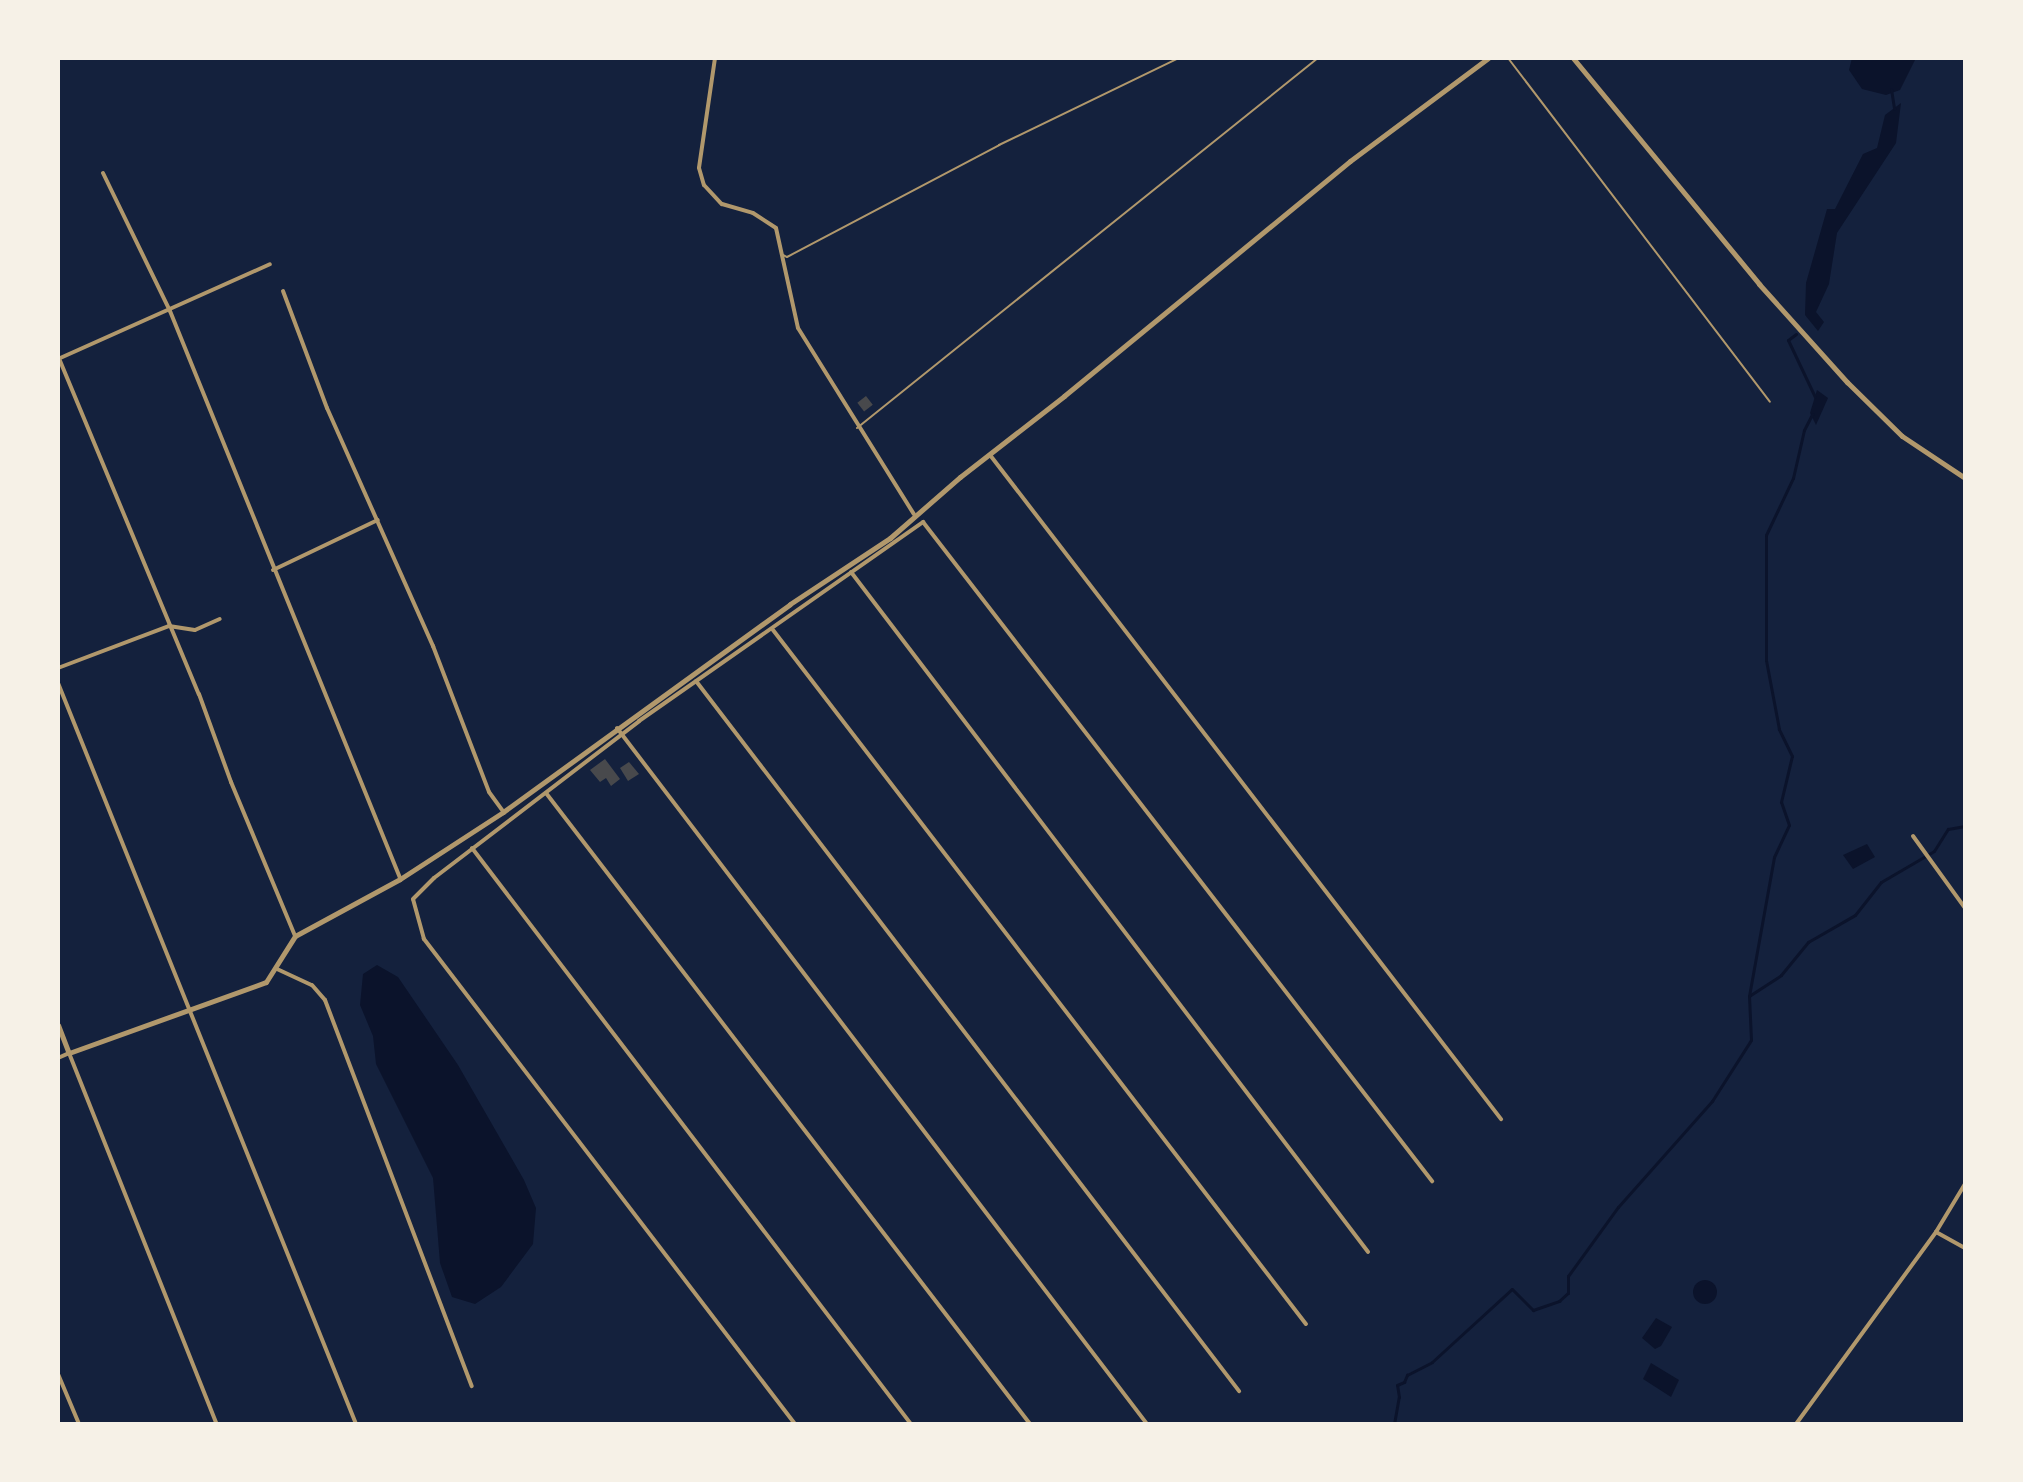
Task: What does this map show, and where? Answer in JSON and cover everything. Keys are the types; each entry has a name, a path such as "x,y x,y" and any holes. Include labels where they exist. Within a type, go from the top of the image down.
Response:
{"street":[{"path":"715,58 699,168 704,185 722,204 753,213 776,228 798,328 857,428 914,514"},
{"path":"58,1058 266,982 295,936 400,879 503,812 790,604 890,538 914,514 1350,161 1488,58"},
{"path":"1573,58 1759,284 1857,393 1902,436 1965,478"},
{"path":"103,173 170,311 400,879"},
{"path":"270,264 170,311 58,358 295,936"},
{"path":"283,291 327,408 433,646 489,792 503,812"},
{"path":"990,455 1501,1119"},
{"path":"273,570 378,520"},
{"path":"795,1424 424,939 413,899 472,848 696,681 773,630 923,522 1432,1181"},
{"path":"851,572 1368,1252"},
{"path":"58,668 169,626 195,630 220,619"},
{"path":"773,630 1306,1324"},
{"path":"696,681 1239,1391"},
{"path":"58,683 356,1424"},
{"path":"617,728 1147,1424"},
{"path":"546,793 1030,1424"},
{"path":"1913,836 1965,908"},
{"path":"472,848 911,1424"},
{"path":"277,969 312,985 325,1000 472,1386"},
{"path":"58,1025 217,1424"},
{"path":"1796,1424 1936,1232 1965,1184"},
{"path":"1936,1232 1965,1248"},
{"path":"58,1374 79,1424"}],"lane":[{"path":"781,255 787,257 999,145 1179,58"},
{"path":"857,428 1318,58"},
{"path":"1508,58 1770,402"}],"water":[{"path":"1852,58 1916,58 1900,90 1886,95 1862,89 1849,70"},
{"path":"1901,103 1896,143 1837,233 1829,284 1816,312 1824,322 1818,331 1805,315 1806,283 1827,209 1835,209 1863,154 1877,148 1885,115"},
{"path":"1817,390 1828,398 1816,425 1810,413"},
{"path":"1867,844 1875,857 1853,869 1843,855"},
{"path":"377,965 398,977 458,1065 524,1180 536,1208 533,1244 501,1287 475,1304 452,1297 440,1263 433,1178 376,1064 373,1036 360,1005 363,974"},
{"path":"1705,1280 1714,1283 1717,1292 1714,1301 1705,1304 1696,1301 1693,1292 1696,1283"},
{"path":"1656,1318 1672,1327 1661,1346 1655,1349 1642,1338"},
{"path":"1651,1363 1679,1380 1671,1397 1643,1379"}],"building":[{"path":"866,396 873,405 864,411 857,403"},
{"path":"605,759 620,779 611,786 606,778 600,782 590,770"},
{"path":"629,762 639,774 628,781 620,768"}],"waterway":[{"path":"1891,89 1894,109"},
{"path":"1796,334 1788,340 1815,397"},
{"path":"1394,1424 1399,1397 1397,1385 1404,1382 1407,1375 1432,1362 1512,1289 1533,1310 1559,1301 1568,1293 1568,1276 1618,1207 1712,1101 1751,1040 1749,996 1774,857 1789,825 1781,802 1792,756 1779,729 1766,660 1766,535 1793,478 1804,430 1812,414"},
{"path":"1749,996 1781,975 1808,942 1855,915 1881,882 1934,851 1948,829 1965,826"}]}
